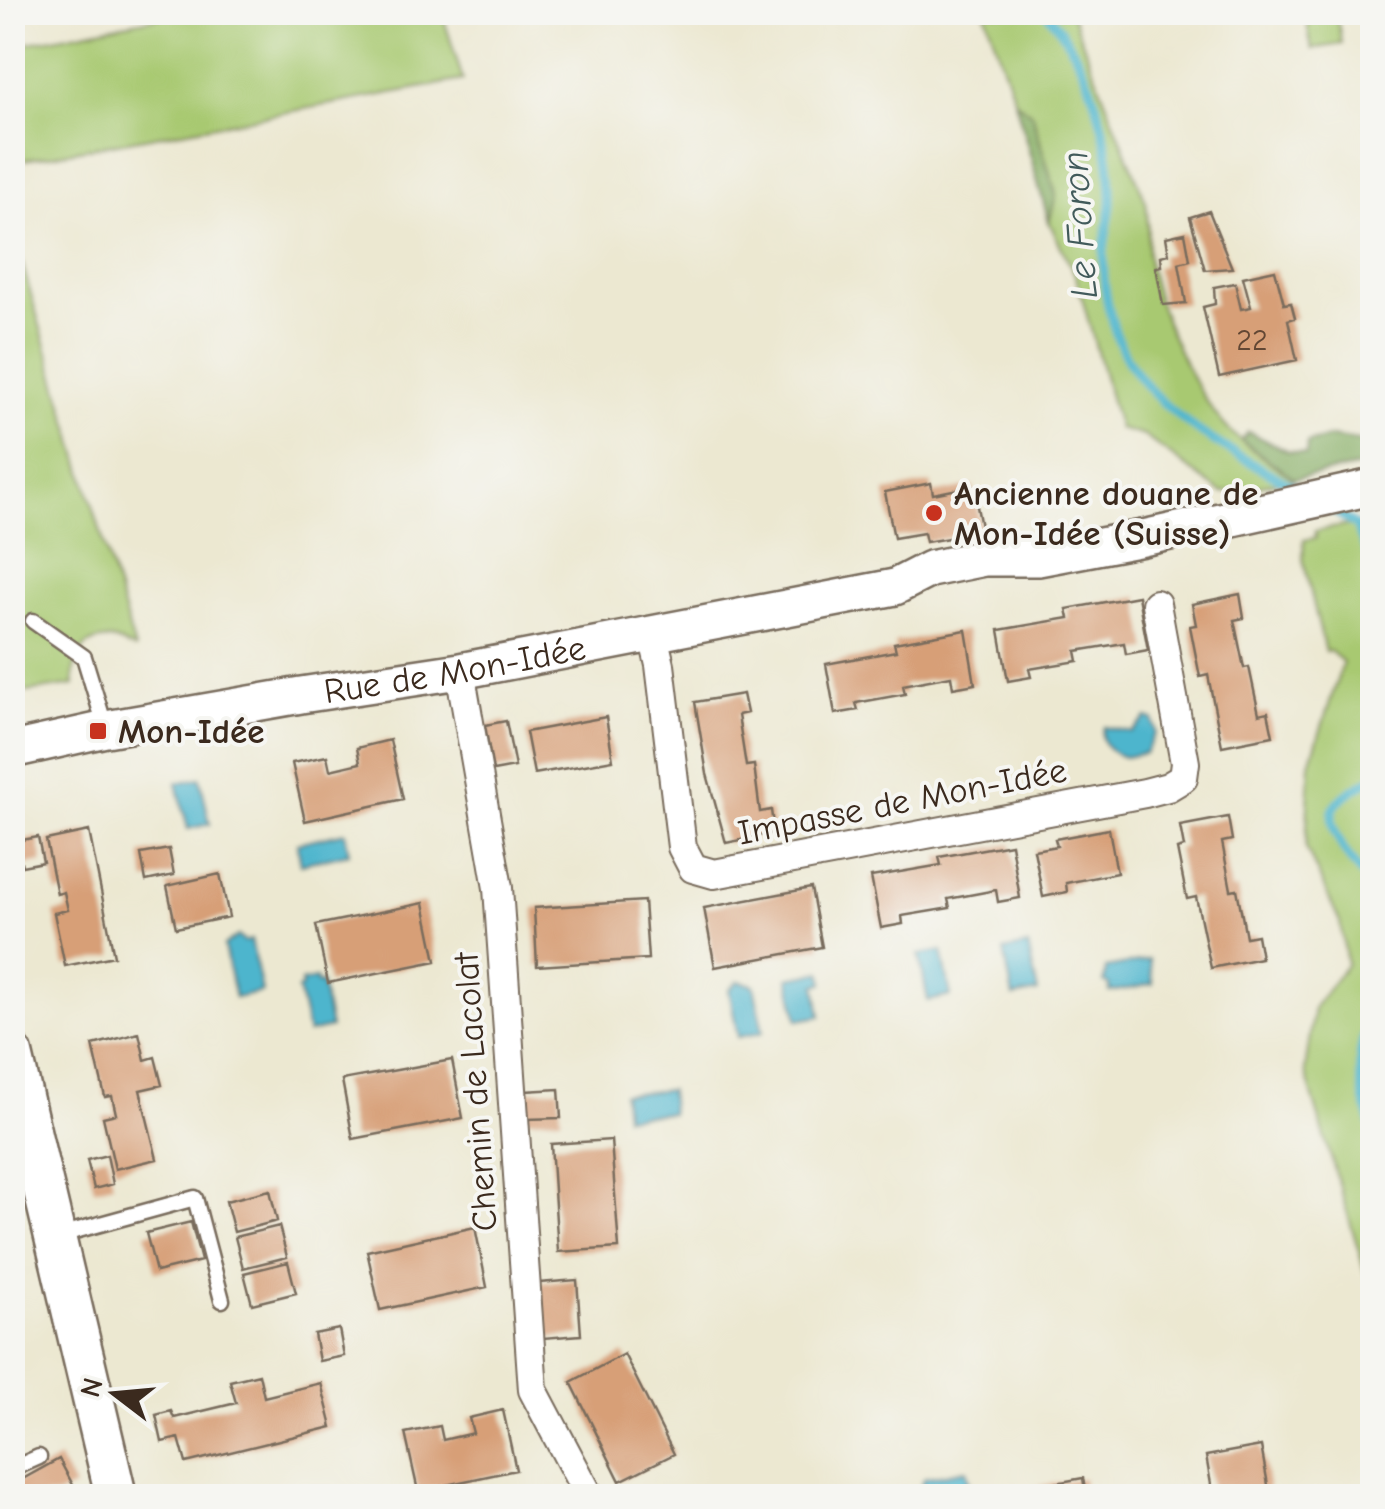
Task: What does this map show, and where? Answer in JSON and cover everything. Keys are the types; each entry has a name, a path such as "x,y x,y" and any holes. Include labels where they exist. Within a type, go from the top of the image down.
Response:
{"main road":[{"path":"12,1054 116,1496"}],"street":[{"name":"Rue de Mon-Idée","path":"12,750 106,729 653,635 895,587 930,570 984,558 1038,558 1356,490"},
{"name":"Impasse de Mon-Idée","path":"653,635 660,664 682,847 693,868 714,874 1145,793 1183,778 1185,764 1156,604"},
{"name":"Chemin de Lacolat","path":"460,671 498,888 533,1390 589,1496"}],"lane":[{"path":"33,621 84,656 106,729"},
{"path":"55,1236 195,1198 222,1300"},
{"path":"12,1469 38,1458"}],"green space":[{"path":"180,13 442,13 463,80 13,162 13,46"},
{"path":"985,13 1071,13 1146,202 1152,277 1178,350 1204,397 1231,432 1294,479 1222,493 1144,436 1119,429 1076,277 1049,222 1056,195 1032,114 1015,101"},
{"path":"1305,13 1336,13 1342,44 1312,49"},
{"path":"1015,101 1032,114 1056,195 1049,222"},
{"path":"12,230 135,649 111,640 93,642 80,652 74,667 74,685 12,694"},
{"path":"1248,432 1288,451 1306,454 1307,443 1331,437 1372,443 1372,464 1294,479 1241,440"},
{"path":"1372,521 1372,1295 1305,1071 1314,1007 1347,964 1340,922 1306,848 1310,763 1343,662 1330,651 1325,652 1303,559 1304,540 1316,538 1315,531"}],"water":[{"path":"1147,718 1153,720 1156,732 1145,753 1125,757 1110,750 1102,738 1104,727 1132,732"},
{"path":"200,778 210,824 188,829 177,783"},
{"path":"345,832 349,853 301,864 297,843"},
{"path":"238,936 244,942 251,940 262,992 235,998 224,946"},
{"path":"1028,946 1038,992 1013,997 1004,951"},
{"path":"942,951 951,996 928,1001 919,955"},
{"path":"1149,960 1153,984 1110,992 1104,982 1106,968"},
{"path":"822,972 824,983 816,985 821,1016 798,1020 789,978"},
{"path":"316,979 317,984 321,983 330,1028 308,1033 298,989 301,982"},
{"path":"738,981 754,985 763,1032 738,1037 729,990"},
{"path":"669,1090 671,1113 625,1116 623,1094"},
{"path":"966,1470 971,1492 949,1496 922,1494 925,1478"}],"building":[{"path":"1209,211 1232,268 1205,270 1190,217"},
{"path":"1185,233 1190,260 1179,263 1186,303 1163,305 1156,267 1162,266 1161,256 1169,254 1166,237"},
{"path":"1275,270 1284,304 1291,303 1295,318 1288,320 1297,360 1219,377 1203,307 1215,304 1214,287 1235,283 1241,309 1251,307 1243,277"},
{"name":"Ancienne douane de Mon-Idée (Suisse)","path":"931,483 933,494 973,486 982,532 926,542 924,533 894,538 885,492"},
{"path":"1240,594 1244,618 1234,620 1244,668 1249,667 1259,714 1268,712 1273,736 1222,746 1208,675 1200,677 1190,626 1196,625 1192,604"},
{"path":"1138,596 1148,650 1126,654 1124,643 1076,651 1078,661 1029,669 1031,677 1008,681 999,630 1069,618 1067,609"},
{"path":"966,630 975,684 953,688 951,676 903,685 905,694 856,703 858,710 835,714 826,664 896,651 894,643"},
{"path":"743,694 747,713 738,715 746,766 754,765 760,812 771,810 774,833 726,843 707,774 695,702"},
{"path":"606,717 613,760 534,774 526,732"},
{"path":"506,721 515,767 493,771 485,725"},
{"path":"390,740 403,799 305,821 292,763 327,756 330,770 360,763 357,748"},
{"path":"1228,817 1232,840 1222,842 1231,890 1237,889 1246,937 1257,935 1261,958 1211,968 1196,897 1187,899 1177,849 1184,847 1180,826"},
{"path":"1109,829 1117,873 1066,883 1067,892 1043,897 1034,850 1057,846 1055,839"},
{"path":"89,831 114,956 65,966 54,913 68,910 64,892 57,894 46,840"},
{"path":"38,837 43,862 22,866 17,841"},
{"path":"1011,844 1020,898 998,902 996,890 948,899 950,908 902,916 903,924 881,928 871,877 941,865 939,857"},
{"path":"169,849 174,875 146,881 141,854"},
{"path":"220,874 229,917 176,928 167,886"},
{"path":"811,888 822,947 715,967 704,908"},
{"path":"644,901 648,959 537,966 534,908"},
{"path":"424,903 436,961 328,983 316,925"},
{"path":"139,1033 145,1060 155,1057 162,1085 140,1090 157,1159 115,1169 103,1117 116,1114 112,1096 105,1097 93,1045"},
{"path":"452,1060 463,1118 353,1139 342,1080"},
{"path":"559,1089 561,1118 526,1119 525,1091"},
{"path":"611,1140 619,1248 558,1252 551,1144"},
{"path":"107,1155 113,1184 94,1189 87,1160"},
{"path":"270,1190 277,1221 234,1232 226,1201"},
{"path":"191,1222 201,1261 156,1272 146,1233"},
{"path":"279,1226 287,1257 243,1268 235,1237"},
{"path":"475,1227 487,1287 380,1310 367,1251"},
{"path":"288,1262 296,1293 252,1304 244,1273"},
{"path":"577,1280 581,1335 543,1338 539,1283"},
{"path":"339,1329 344,1356 319,1361 314,1334"},
{"path":"624,1354 674,1454 620,1481 571,1382"},
{"path":"259,1374 264,1397 321,1383 332,1427 186,1463 179,1438 162,1442 156,1415 171,1411 174,1418 236,1403 230,1381"},
{"path":"503,1410 516,1470 418,1491 405,1433 440,1426 443,1440 473,1433 469,1418"},
{"path":"1261,1446 1270,1496 1229,1496 1227,1487 1212,1490 1206,1456"},
{"path":"59,1459 74,1487 56,1496 12,1496 12,1485"},
{"path":"1083,1478 1086,1496 1024,1496 1023,1489"}],"waterway":[{"name":"Le Foron","path":"1046,12 1075,53 1102,127 1111,203 1104,258 1106,294 1115,331 1130,364 1156,396 1194,428 1301,491"},
{"name":"Le Foron","path":"1328,507 1356,526 1372,564"},
{"name":"Le Foron","path":"1372,778 1341,799 1332,817 1344,849 1372,885"},
{"name":"Le Foron","path":"1372,1016 1360,1057 1372,1126"}],"place":[{"name":"Ancienne douane de Mon-Idée (Suisse)","path":"934,513"},
{"name":"Mon-Idée","path":"98,731"}]}
